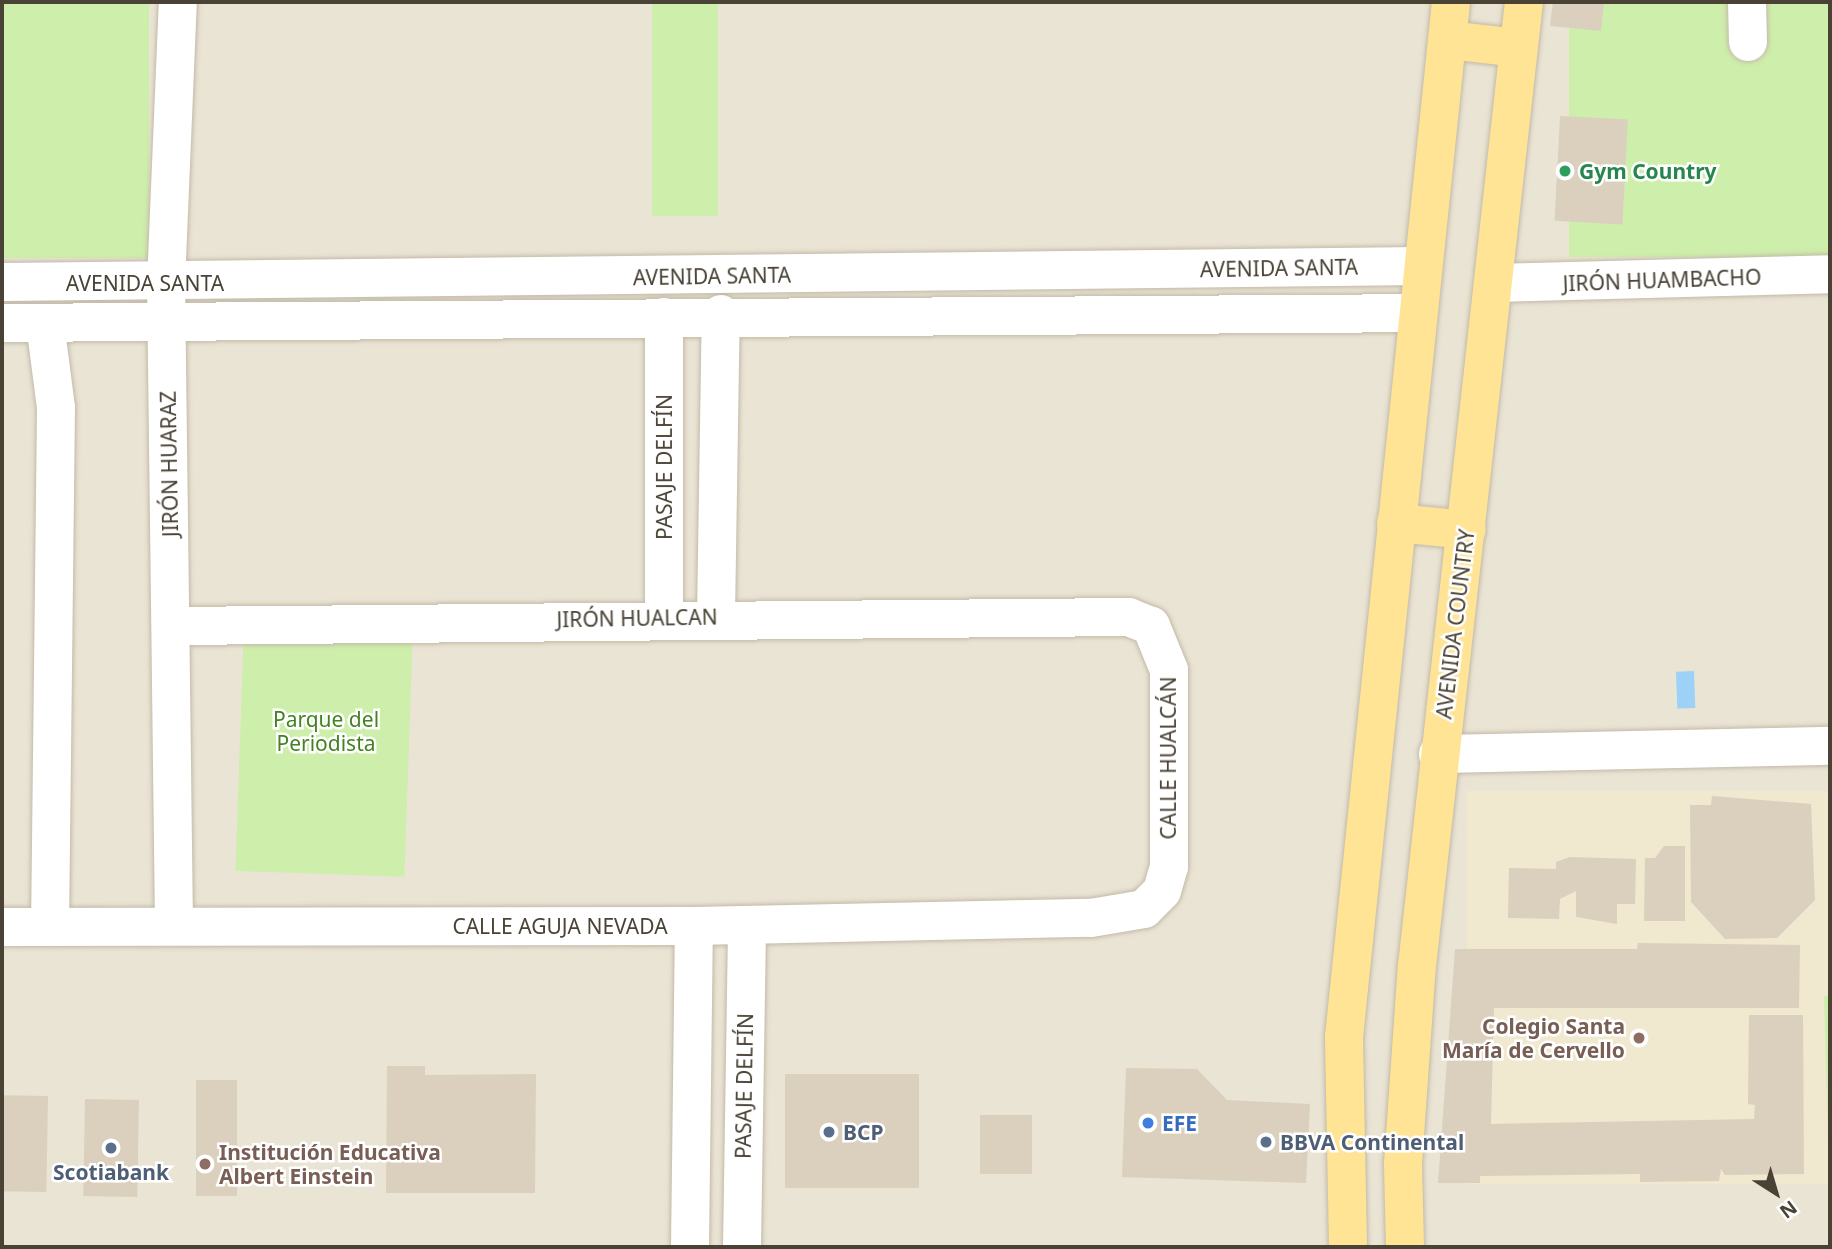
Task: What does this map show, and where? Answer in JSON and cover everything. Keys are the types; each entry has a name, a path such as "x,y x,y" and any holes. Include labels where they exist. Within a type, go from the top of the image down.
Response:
{"main road":[{"path":"1348,1247 1344,1037 1451,2"},
{"name":"AVENIDA COUNTRY","path":"1405,1247 1412,1027 1438,754 1468,530 1524,2"},
{"path":"1448,40 1519,48"},
{"path":"1396,523 1468,530"}],"street":[{"name":"JIRÓN HUARAZ","path":"174,926 166,284 178,2"},
{"path":"1747,2 1748,43"},
{"name":"AVENIDA SANTA","path":"2,282 166,284 1422,266"},
{"name":"JIRÓN HUAMBACHO","path":"1495,283 1830,274"},
{"name":"AVENIDA SANTA","path":"2,323 167,326 721,314 1417,313"},
{"path":"716,617 721,314"},
{"name":"PASAJE DELFÍN","path":"664,317 664,617"},
{"path":"45,323 56,408 51,926"},
{"name":"JIRÓN HUALCAN","path":"172,626 664,617 1103,615"},
{"name":"CALLE HUALCÁN","path":"1103,615 1151,626 1169,670 1169,867 1161,891 1144,909 1118,916"},
{"path":"1438,754 1830,746"},
{"name":"CALLE AGUJA NEVADA","path":"2,927 694,926 1118,916"},
{"name":"PASAJE DELFÍN","path":"742,1247 747,925"},
{"path":"690,1247 694,926"}],"shaded area":[{"path":"2,2 1830,2 1830,1247 2,1247"},
{"name":"Colegio Santa María de Cervello","path":"1467,791 1830,791 1830,1184 1467,1184"}],"green space":[{"path":"2,2 149,2 149,258 2,258"},
{"path":"652,2 718,2 718,216 652,216"},
{"path":"1569,2 1830,2 1830,257 1569,257"},
{"name":"Parque del Periodista","path":"244,623 413,629 404,877 235,871"},
{"path":"1824,996 1830,996 1830,1138 1828,1138"}],"water":[{"path":"1694,671 1695,708 1677,709 1676,672"}],"building":[{"path":"1553,2 1604,2 1601,31 1550,26"},
{"path":"1560,116 1628,120 1622,224 1555,221"},
{"path":"1712,796 1811,804 1815,900 1777,938 1725,939 1691,902 1690,805 1711,805"},
{"path":"1664,846 1685,846 1685,921 1644,921 1645,858 1655,858"},
{"path":"1570,857 1636,859 1635,904 1617,904 1617,924 1576,917 1576,891 1560,899 1559,919 1508,918 1509,868 1556,869 1556,862"},
{"path":"1638,943 1800,945 1799,1008 1494,1008 1491,1124 1754,1119 1755,1105 1748,1104 1749,1015 1803,1015 1804,1174 1725,1175 1721,1169 1719,1181 1640,1182 1640,1174 1480,1176 1480,1183 1438,1183 1455,949 1637,949"},
{"path":"387,1066 425,1066 425,1075 536,1074 535,1193 386,1193"},
{"path":"1126,1068 1197,1069 1227,1100 1310,1104 1306,1183 1122,1177"},
{"name":"BCP","path":"785,1074 919,1074 919,1188 785,1188"},
{"path":"196,1080 237,1080 237,1196 196,1196"},
{"path":"2,1095 48,1096 46,1192 2,1191"},
{"name":"Scotiabank","path":"85,1099 139,1100 137,1197 83,1196"},
{"path":"980,1115 1032,1115 1032,1174 980,1174"}],"place":[{"name":"Gym Country","path":"1565,171"},
{"name":"Colegio Santa María de Cervello","path":"1639,1038"},
{"name":"EFE","path":"1148,1123"},
{"name":"BCP","path":"829,1132"},
{"name":"BBVA Continental","path":"1266,1142"},
{"name":"Scotiabank","path":"111,1148"},
{"name":"Institución Educativa Albert Einstein","path":"205,1164"}]}
